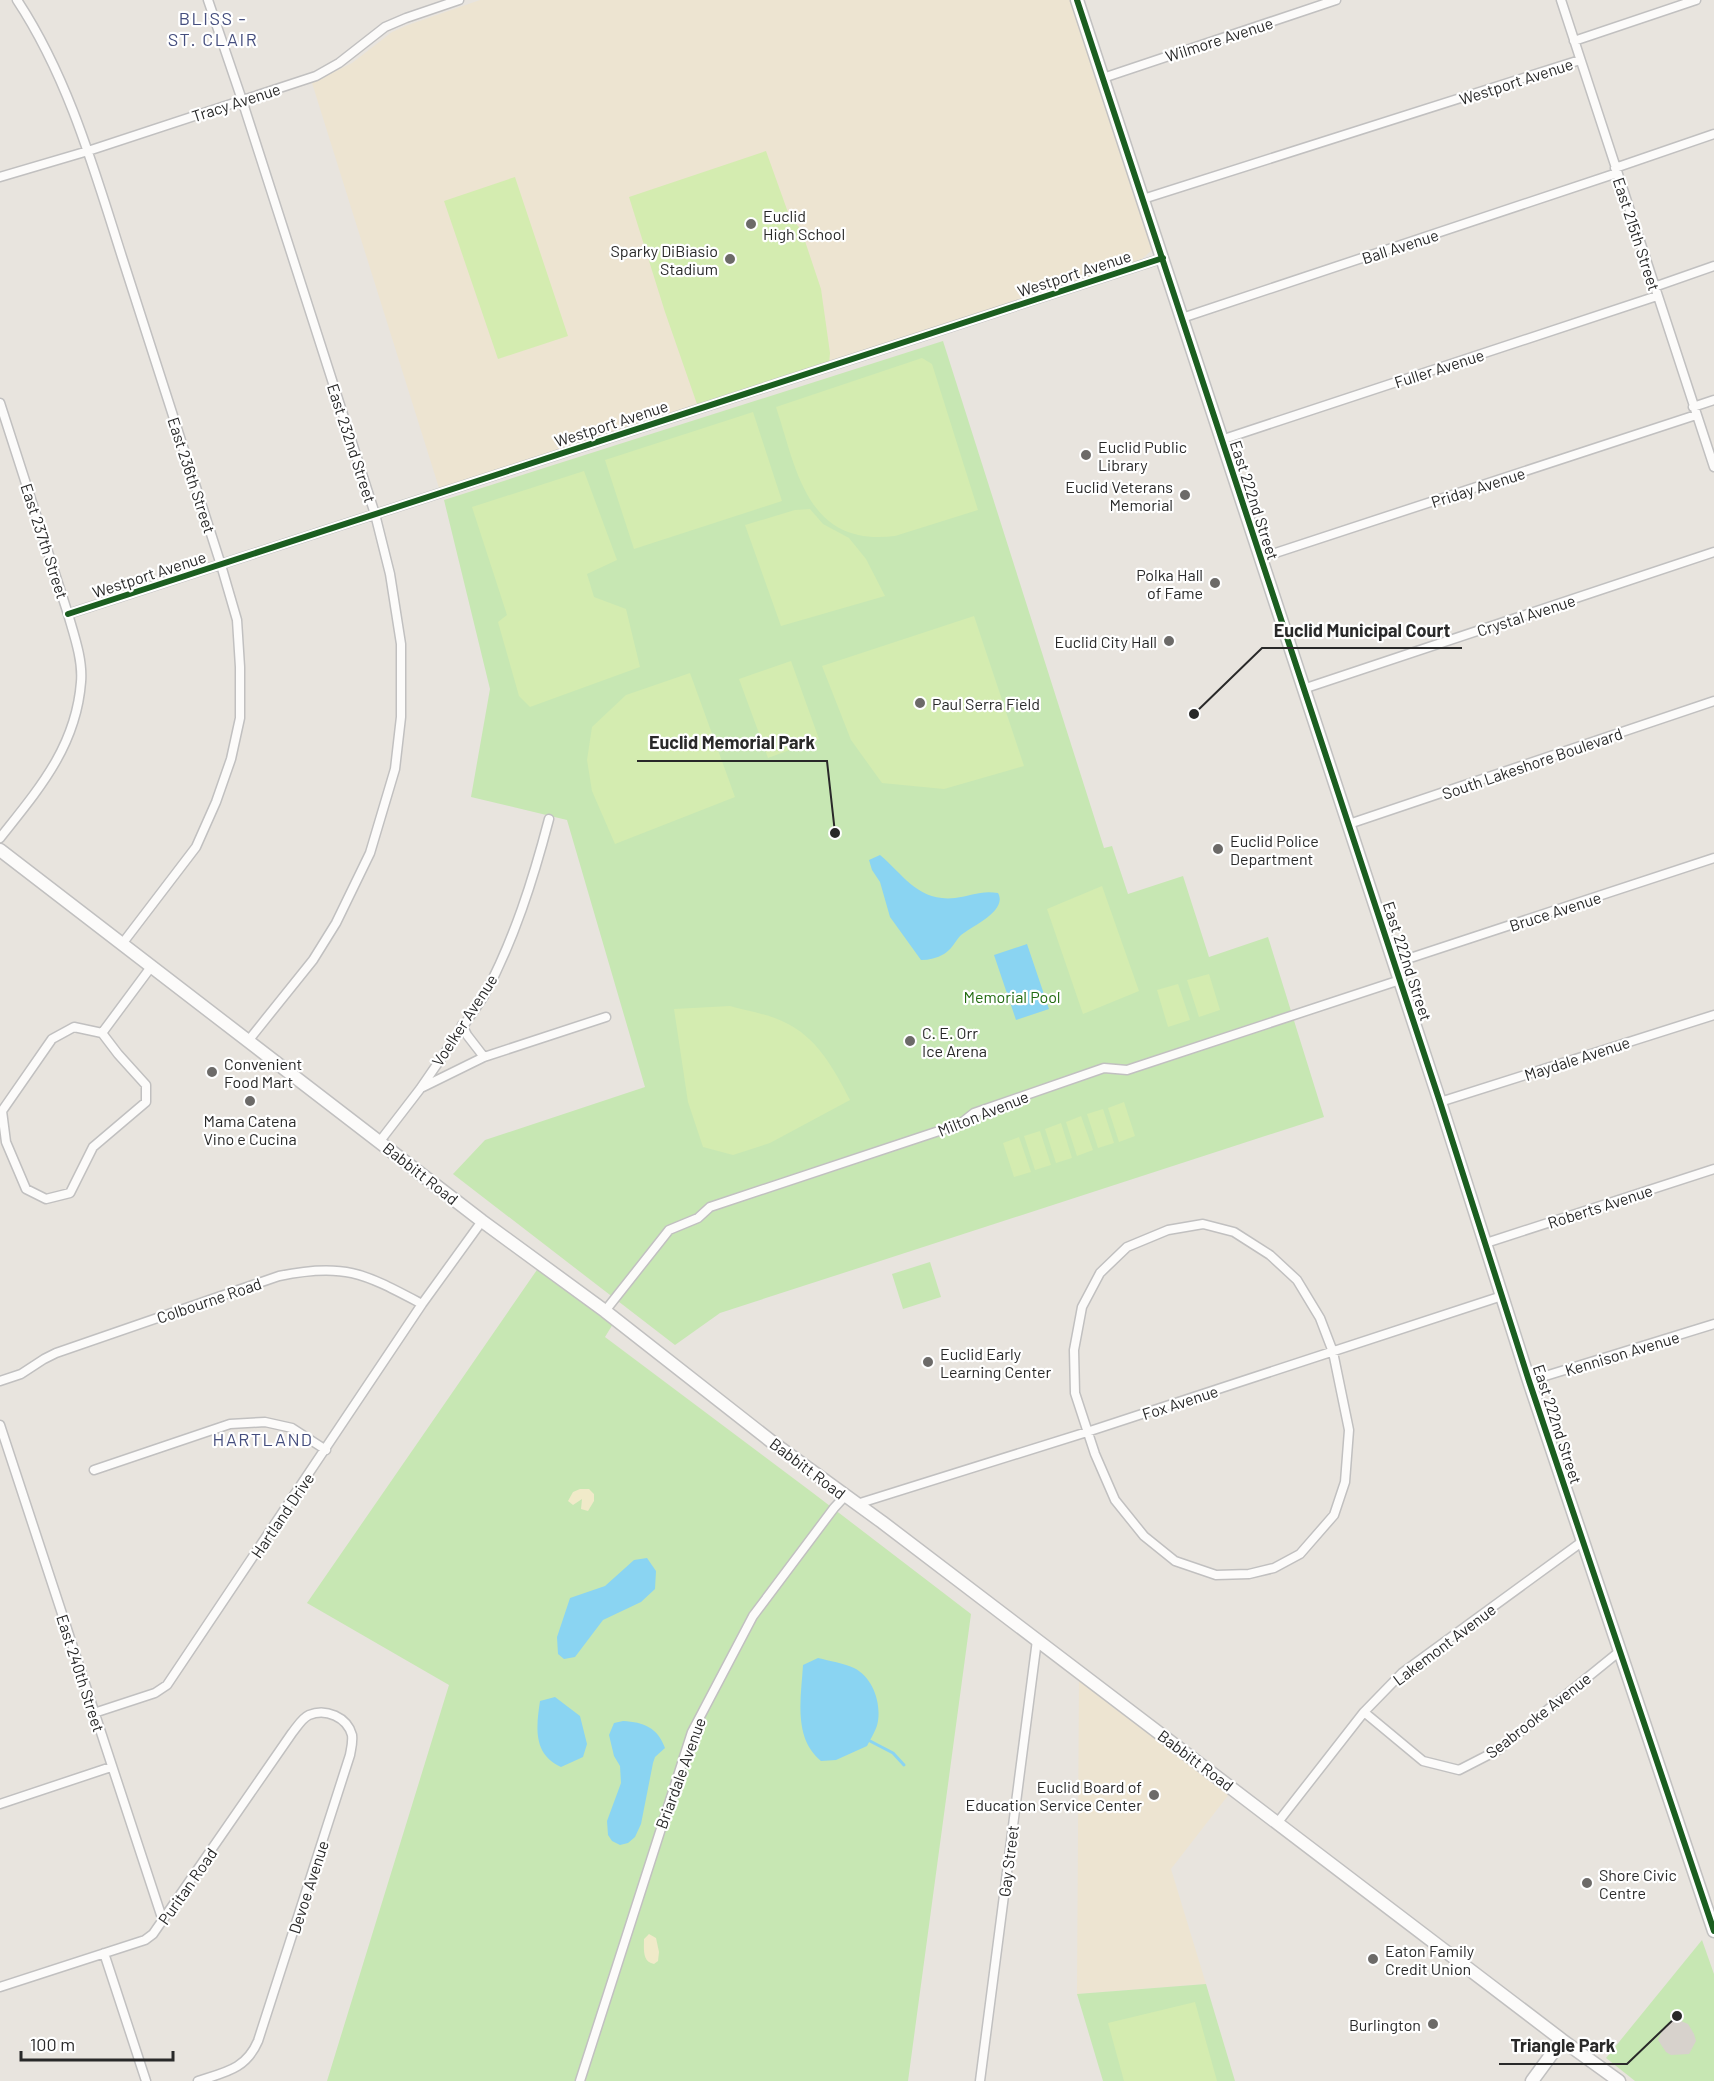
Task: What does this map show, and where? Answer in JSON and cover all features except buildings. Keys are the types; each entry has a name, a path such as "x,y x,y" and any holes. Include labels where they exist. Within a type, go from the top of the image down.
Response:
{"street":[{"name":"East 236th Street","path":"17,0 33,25 60,81 88,151 237,620 240,718 231,759 216,802 196,847 122,944"},
{"name":"East 232nd Street","path":"208,0 375,514 390,574 401,644 400,717 395,769 370,854 336,923 313,960 248,1041"},
{"name":"Tracy Avenue","path":"0,177 88,151 316,75 339,63 386,27 459,0"},
{"name":"East 222nd Street","path":"1077,0 1395,963 1529,1381 1714,1931"},
{"name":"Wilmore Avenue","path":"1103,78 1336,0"},
{"name":"East 215th Street","path":"1561,0 1714,467"},
{"name":"Westport Avenue","path":"1574,41 1696,0"},
{"name":"Westport Avenue","path":"1143,199 1580,60"},
{"name":"Ball Avenue","path":"1182,318 1616,171 1714,134"},
{"name":"Westport Avenue","path":"68,614 1163,258"},
{"path":"1654,287 1714,266"},
{"name":"Fuller Avenue","path":"1221,440 1657,296"},
{"name":"Priday Avenue","path":"1260,558 1694,411 1714,400"},
{"name":"East 237th Street","path":"0,403 68,614 76,644 81,681 73,724 53,770 0,838"},
{"name":"Crystal Avenue","path":"1303,689 1714,552"},
{"name":"South Lakeshore Boulevard","path":"1349,824 1714,701"},
{"name":"Voelker Avenue","path":"380,1141 420,1089 462,1024 484,996 512,936 537,867 549,819"},
{"name":"Babbitt Road","path":"0,850 482,1221 605,1311 772,1442 1619,2081"},
{"name":"Bruce Avenue","path":"1395,963 1714,858"},
{"path":"102,1033 151,967"},
{"name":"Milton Avenue","path":"605,1311 669,1230 698,1218 710,1208 960,1124 974,1113 1104,1068 1127,1070 1400,980"},
{"name":"Maydale Avenue","path":"1440,1102 1714,1015"},
{"path":"420,1089 484,1057 606,1017"},
{"path":"462,1024 467,1035 484,1057"},
{"path":"74,1027 102,1033 146,1085 146,1102 93,1147 70,1193 46,1199 26,1189 6,1142 2,1111 52,1039 74,1027"},
{"name":"Roberts Avenue","path":"1486,1243 1714,1169"},
{"name":"Hartland Drive","path":"94,1713 155,1693 167,1685 422,1304 482,1221"},
{"path":"1203,1224 1234,1232 1270,1255 1297,1280 1320,1318 1333,1352 1349,1430 1345,1482 1335,1515 1300,1554 1274,1568 1249,1574 1216,1575 1175,1561 1144,1536 1115,1500 1095,1454 1075,1393 1074,1350 1082,1307 1100,1273 1127,1247 1168,1230 1203,1224"},
{"name":"Colbourne Road","path":"0,1381 21,1374 56,1353 279,1276 307,1270 336,1269 363,1274 422,1304"},
{"name":"Fox Avenue","path":"856,1504 1087,1432 1502,1296"},
{"name":"Kennison Avenue","path":"1529,1381 1714,1324"},
{"path":"94,1470 230,1424 265,1422 292,1428 326,1450"},
{"name":"East 240th Street","path":"0,1425 163,1921"},
{"name":"Briardale Avenue","path":"580,2081 692,1732 753,1616 845,1496"},
{"name":"Lakemont Avenue","path":"1278,1822 1364,1712 1402,1673 1583,1541"},
{"name":"Gay Street","path":"980,2081 1037,1640"},
{"name":"Seabrooke Avenue","path":"1364,1712 1423,1761 1459,1770 1498,1750 1620,1651"},
{"name":"Devoe Avenue","path":"198,2081 232,2070 252,2054 350,1755 351,1732 334,1714 321,1712 306,1716 292,1733"},
{"name":"Puritan Road","path":"0,1987 145,1940 153,1934 292,1733"},
{"path":"0,1804 111,1767"},
{"path":"104,1953 146,2081"},
{"path":"1532,2081 1562,2040"}],"shaded area":[{"name":"Euclid High School","path":"480,0 1071,0 1152,250 1142,259 802,374 439,488 312,83 352,63 392,32"},
{"path":"1079,1672 1233,1789 1171,1869 1206,1984 1077,1994"},
{"path":"1672,2021 1688,2024 1694,2034 1696,2041 1689,2054 1671,2055 1666,2052 1658,2040 1662,2031"}],"green space":[{"name":"Sparky DiBiasio Stadium","path":"766,151 790,218 801,229 821,289 830,353 829,365 698,407 629,197"},
{"path":"515,177 568,336 498,359 444,201"},
{"name":"Memorial Pool","path":"943,341 1104,848 1112,846 1128,894 1183,876 1209,957 1268,937 1324,1117 720,1313 675,1345 453,1174 485,1140 645,1087 567,820 471,797 490,689 444,500"},
{"path":"922,358 932,364 978,510 895,536 865,536 842,529 824,517 810,500 791,456 776,407"},
{"path":"753,412 782,501 634,549 605,460"},
{"path":"584,471 617,560 587,574 594,597 626,609 640,667 530,707 519,696 498,622 507,615 472,507"},
{"path":"810,509 823,524 849,538 866,559 885,596 781,626 745,525 795,510"},
{"name":"Paul Serra Field","path":"974,616 1024,766 944,789 882,783 851,740 822,666"},
{"path":"791,661 819,739 768,758 739,679"},
{"path":"690,673 735,797 615,844 592,791 587,760 592,727 626,695"},
{"path":"1102,886 1139,991 1083,1014 1047,909"},
{"path":"1209,974 1220,1010 1199,1017 1187,980"},
{"path":"1178,984 1190,1020 1168,1027 1157,990"},
{"path":"730,1006 778,1019 796,1028 823,1055 850,1100 770,1143 733,1155 703,1147 688,1102 674,1009"},
{"path":"1124,1102 1135,1136 1119,1142 1108,1108"},
{"path":"1103,1109 1114,1143 1098,1148 1087,1114"},
{"path":"1081,1116 1093,1150 1077,1156 1066,1122"},
{"path":"1061,1123 1072,1158 1056,1163 1045,1129"},
{"path":"1040,1131 1051,1165 1035,1170 1024,1136"},
{"path":"1019,1137 1031,1172 1014,1177 1003,1143"},
{"path":"930,1262 941,1297 903,1309 892,1274"},
{"path":"541,1264 616,1319 605,1337 971,1614 908,2081 327,2081 449,1685 307,1603"},
{"path":"1702,1940 1714,1974 1714,2081 1635,2081 1606,2058"},
{"path":"1206,1984 1235,2081 1103,2081 1077,1994"},
{"path":"1195,2002 1217,2081 1124,2081 1108,2023"}],"sand":[{"path":"589,1489 594,1494 594,1501 588,1511 581,1509 582,1499 573,1505 568,1501 573,1492"},
{"path":"649,1934 656,1938 659,1952 658,1961 654,1964 647,1961 644,1954 644,1939"}],"water":[{"path":"880,855 913,886 931,896 955,898 992,892 998,893 1000,900 998,906 987,918 960,936 946,952 936,958 921,960 890,917 880,882 869,860"},
{"path":"1027,944 1049,1009 1016,1020 994,955"},
{"path":"647,1558 656,1571 655,1589 641,1602 603,1620 575,1657 564,1659 558,1654 557,1637 570,1598 605,1586 634,1560"},
{"path":"818,1658 854,1668 860,1672 874,1690 878,1706 877,1724 867,1746 836,1760 821,1761 812,1752 802,1729 800,1704 803,1665"},
{"path":"555,1697 580,1716 587,1744 583,1757 561,1767 545,1755 538,1739 540,1701"},
{"path":"623,1721 649,1727 658,1735 665,1748 655,1757 641,1824 635,1837 628,1843 620,1845 612,1841 608,1835 607,1821 621,1783 620,1766 614,1756 609,1735 614,1723"}],"waterway":[{"path":"870,1741 893,1753 904,1765"}],"cycle path":[{"path":"1077,0 1439,1099 1529,1381 1714,1931"},
{"path":"68,614 1163,258"}],"place":[{"name":"Euclid High School","path":"751,224"},
{"name":"Sparky DiBiasio Stadium","path":"730,259"},
{"name":"Euclid Public Library","path":"1086,455"},
{"name":"Euclid Veterans Memorial","path":"1185,495"},
{"name":"Polka Hall of Fame","path":"1215,583"},
{"name":"Euclid City Hall","path":"1169,641"},
{"name":"Paul Serra Field","path":"920,703"},
{"name":"Euclid Municipal Court","path":"1194,714"},
{"name":"Euclid Memorial Park","path":"835,833"},
{"name":"Euclid Police Department","path":"1218,849"},
{"name":"C. E. Orr Ice Arena","path":"910,1041"},
{"name":"Convenient Food Mart","path":"212,1072"},
{"name":"Mama Catena Vino e Cucina","path":"250,1101"},
{"name":"Euclid Early Learning Center","path":"928,1362"},
{"name":"Euclid Board of Education Service Center","path":"1154,1795"},
{"name":"Shore Civic Centre","path":"1587,1883"},
{"name":"Eaton Family Credit Union","path":"1373,1959"},
{"name":"Triangle Park","path":"1677,2016"},
{"name":"Burlington","path":"1433,2024"}],"district":[{"name":"BLISS - ST. CLAIR","path":"213,28"},
{"name":"HARTLAND","path":"263,1439"}]}
